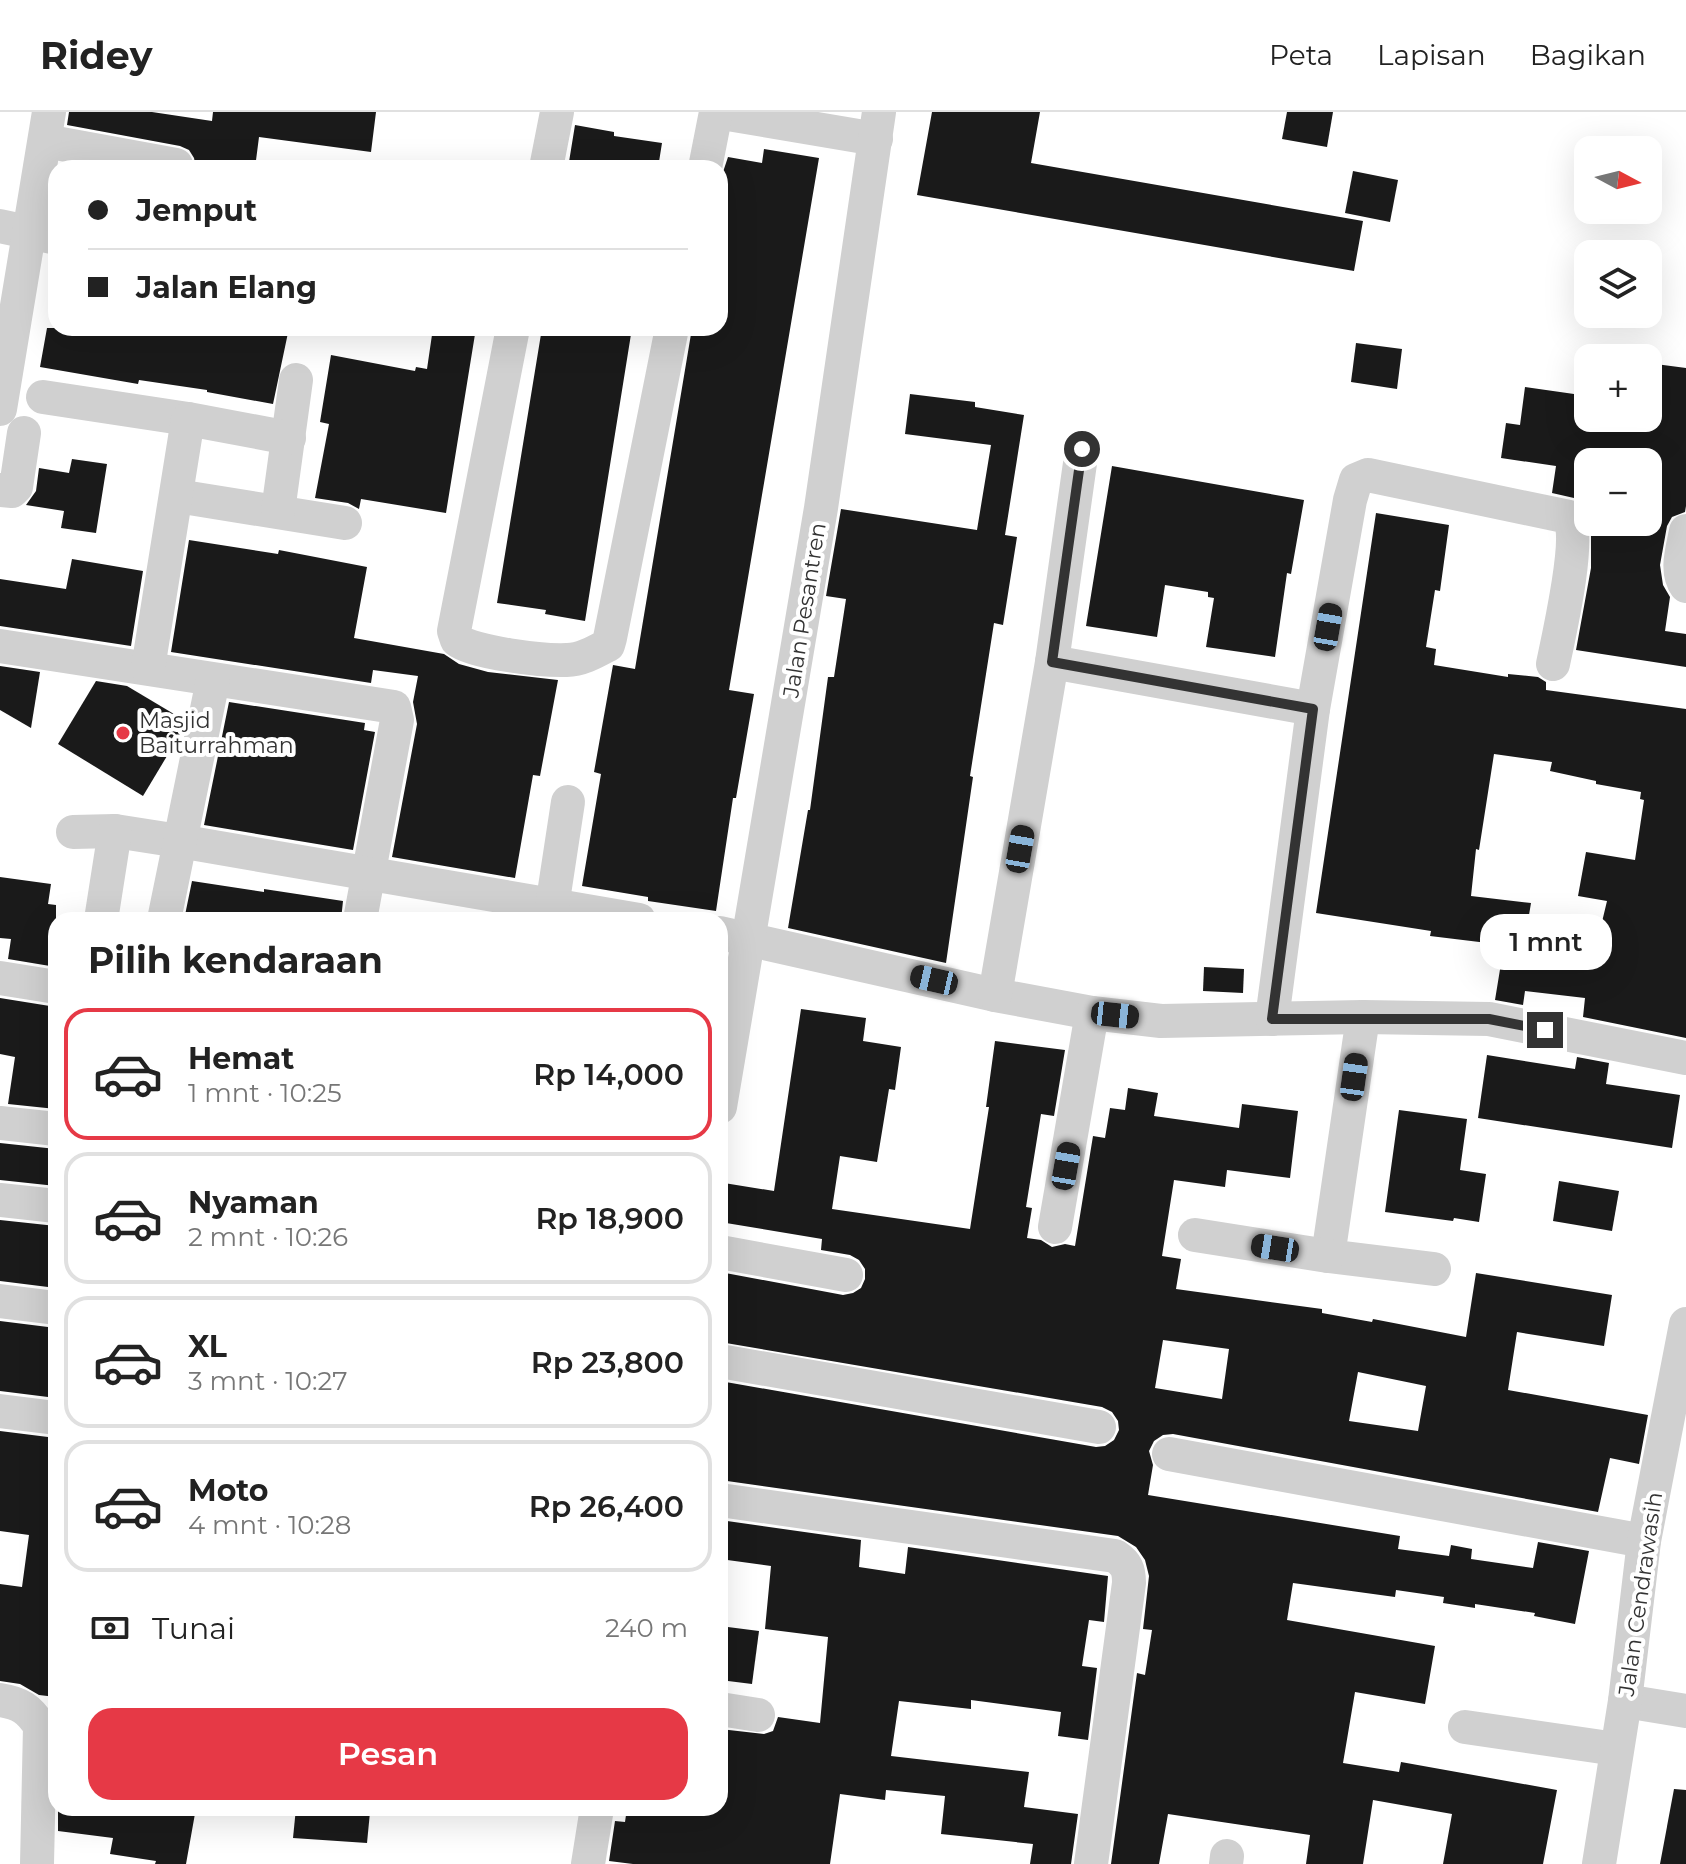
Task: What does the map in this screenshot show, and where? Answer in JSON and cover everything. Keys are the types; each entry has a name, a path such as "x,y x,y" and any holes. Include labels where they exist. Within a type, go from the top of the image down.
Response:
{"street":[{"path":"548,160 557,112"},
{"path":"707,160 716,112 878,125"},
{"name":"Jalan Pesantren","path":"728,1015 735,935 821,508 878,125"},
{"path":"1,390 47,127 159,160"},
{"path":"511,336 454,631 457,640 475,650 569,660 608,645 670,336"},
{"path":"278,511 296,380"},
{"path":"43,397 289,438"},
{"path":"148,668 188,419"},
{"path":"0,490 12,491 16,487 24,433"},
{"path":"995,995 1052,662 1082,449"},
{"path":"1272,1019 1313,709 1356,480 1362,476 1569,517 1572,546 1553,664"},
{"path":"177,496 345,523"},
{"path":"1686,531 1680,570 1686,586"},
{"path":"0,646 394,707 397,720 361,912"},
{"path":"1052,662 1313,709"},
{"path":"166,912 213,680"},
{"path":"552,912 568,802"},
{"path":"102,912 115,831"},
{"path":"73,832 115,831 179,841 368,874 547,912"},
{"path":"735,935 995,995 1092,1013 1161,1021 1363,1017 1489,1019 1686,1058"},
{"path":"0,978 48,986"},
{"path":"1055,1227 1092,1013"},
{"path":"1328,1256 1363,1017"},
{"path":"0,1123 48,1128"},
{"path":"0,1200 48,1205"},
{"path":"1195,1235 1434,1269"},
{"path":"728,1253 846,1275"},
{"path":"0,1301 48,1307"},
{"name":"Jalan Cendrawasih","path":"1599,1864 1625,1701 1644,1541 1686,1324"},
{"path":"728,1362 1099,1427"},
{"path":"0,1411 48,1417"},
{"path":"1169,1454 1644,1541"},
{"path":"728,1501 1115,1556 1125,1563 1129,1583 1091,1864"},
{"path":"0,1700 15,1702 30,1710 40,1726 37,1864"},
{"path":"1625,1701 1686,1711"},
{"path":"728,1710 758,1715"},
{"path":"1465,1727 1616,1749"},
{"path":"588,1864 596,1816"}],"building":[{"path":"69,112 152,112 212,121 213,112 376,112 371,152 259,137 256,160 194,160 189,150 180,146 67,125"},
{"path":"932,112 1040,112 1031,163 1363,221 1354,271 917,195"},
{"path":"1287,112 1333,112 1327,147 1282,139"},
{"path":"575,125 614,132 614,136 662,143 659,160 569,160"},
{"path":"764,149 819,158 729,690 754,694 736,798 733,798 716,911 648,901 648,897 582,886 601,774 594,772 613,665 635,669 691,336 728,336 727,160 728,157 762,163"},
{"path":"1353,171 1398,180 1390,222 1345,213"},
{"path":"47,328 48,336 287,336 273,404 207,390 139,380 138,384 40,367"},
{"path":"432,336 475,336 446,513 361,499 359,509 348,503 315,498 329,424 320,422 331,355 415,371 416,367 427,369"},
{"path":"541,336 631,336 585,621 545,614 546,610 497,603"},
{"path":"1356,343 1402,349 1397,389 1351,382"},
{"path":"1662,365 1686,368 1686,506 1685,512 1672,517 1667,526 1660,565 1663,585 1670,597 1665,631 1686,634 1686,667 1576,650 1591,568 1591,536 1662,536 1662,448 1574,448 1574,498 1552,493 1556,466 1501,458 1506,423 1520,425 1525,387 1574,394 1574,432 1662,432"},
{"path":"910,394 975,402 975,407 1024,415 1005,535 1017,537 1003,625 994,623 946,963 788,928 810,810 828,677 834,677 846,599 826,596 841,509 977,530 991,445 905,434"},
{"path":"72,459 107,464 96,533 61,528 64,511 26,505 36,491 39,468 69,473"},
{"path":"1112,466 1304,500 1291,574 1287,573 1275,657 1206,647 1214,598 1208,597 1208,592 1165,585 1157,637 1086,626"},
{"path":"1376,513 1449,525 1440,591 1435,590 1426,647 1436,649 1434,665 1508,677 1508,674 1538,677 1546,682 1546,690 1686,709 1686,1038 1583,1017 1585,998 1525,991 1523,1005 1495,1000 1504,945 1430,936 1431,931 1316,913","holes":["1494,754 1552,762 1550,771 1641,792 1640,799 1644,800 1635,860 1586,852 1578,896 1607,901 1596,947 1540,941 1544,925 1528,921 1531,903 1471,896 1476,849 1479,850"]},
{"path":"189,540 278,554 279,550 367,567 354,638 444,654 459,664 488,672 558,680 540,776 533,775 515,878 392,857 417,724 413,702 418,676 373,670 371,683 171,652"},
{"path":"72,559 143,571 131,646 0,626 0,579 66,589"},
{"path":"0,666 40,672 31,728 0,710"},
{"name":"Masjid Baiturrahman","path":"96,681 127,686 184,720 182,731 143,796 58,744"},
{"path":"229,702 365,723 364,730 375,732 353,850 204,825"},
{"path":"0,877 51,884 48,904 56,905 56,912 48,912 48,966 8,959 11,939 0,938"},
{"path":"192,881 343,901 342,912 186,912"},
{"path":"1204,967 1244,969 1243,993 1203,991"},
{"path":"0,998 48,1006 48,1108 8,1104 15,1057 0,1054"},
{"path":"801,1009 866,1018 863,1041 901,1047 895,1090 889,1089 877,1162 840,1156 832,1209 970,1229 989,1107 986,1107 995,1041 1065,1050 1054,1116 1041,1114 1026,1207 1032,1208 1027,1238 1041,1240 1052,1247 1065,1244 1075,1246 1093,1136 1105,1138 1110,1108 1125,1110 1128,1088 1158,1093 1154,1116 1239,1128 1242,1104 1298,1111 1290,1178 1227,1170 1225,1187 1174,1180 1162,1256 1181,1259 1176,1289 1322,1309 1322,1313 1372,1322 1373,1319 1466,1337 1476,1273 1612,1295 1604,1346 1517,1332 1508,1390 1648,1415 1639,1464 1610,1458 1598,1512 1173,1434 1163,1435 1154,1441 1149,1451 1153,1465 1148,1495 1400,1536 1398,1549 1449,1556 1451,1545 1472,1549 1471,1559 1533,1568 1538,1542 1589,1551 1575,1624 1534,1616 1535,1613 1475,1604 1475,1608 1443,1603 1444,1597 1396,1590 1395,1597 1293,1583 1287,1620 1435,1646 1425,1704 1355,1692 1343,1763 1399,1772 1401,1762 1557,1790 1543,1864 1443,1864 1452,1814 1373,1800 1363,1864 1306,1864 1310,1835 1168,1814 1159,1864 1111,1864 1137,1673 1145,1675 1152,1630 1143,1629 1149,1576 1145,1560 1136,1547 1118,1536 728,1481 728,1382 1096,1447 1114,1440 1119,1430 1118,1421 1112,1412 1102,1407 728,1343 728,1273 843,1295 861,1288 865,1269 859,1260 850,1255 821,1250 822,1239 728,1223 728,1184 774,1191","holes":["1163,1340 1229,1349 1222,1399 1155,1388","1358,1372 1426,1386 1418,1431 1349,1421"]},
{"path":"1487,1055 1575,1069 1577,1057 1609,1063 1606,1084 1680,1095 1672,1148 1478,1118"},
{"path":"1399,1110 1467,1119 1460,1170 1486,1174 1479,1222 1385,1212"},
{"path":"0,1143 48,1148 48,1185 0,1180"},
{"path":"1559,1181 1619,1191 1612,1231 1553,1221"},
{"path":"0,1220 48,1225 48,1287 0,1281"},
{"path":"0,1321 48,1327 48,1397 0,1391"},
{"path":"0,1431 48,1437 48,1696 39,1695 20,1684 0,1681 0,1584 22,1587 29,1535 0,1531"},
{"path":"728,1521 861,1540 859,1567 905,1574 908,1547 1108,1576 1104,1622 1089,1620 1082,1666 1097,1668 1088,1740 1058,1736 1061,1712 971,1700 971,1709 899,1701 891,1756 1029,1772 1024,1807 1078,1814 1071,1864 1030,1864 1033,1844 941,1834 945,1796 886,1790 885,1800 840,1794 830,1864 633,1864 609,1861 615,1821 625,1822 626,1816 728,1816 728,1730 764,1734 773,1731 778,1717 820,1723 828,1637 765,1629 771,1566 728,1560"},
{"path":"728,1627 759,1631 752,1684 728,1681"},
{"path":"1674,1789 1686,1790 1686,1864 1660,1864"},
{"path":"58,1816 195,1816 186,1864 155,1864 156,1861 110,1854 113,1838 58,1831"},
{"path":"295,1816 370,1816 367,1843 293,1838"}],"place":[{"name":"Masjid Baiturrahman","path":"123,733"}],"route":[{"path":"1082,449 1052,662 1313,709 1272,1019 1489,1019 1545,1030"}]}
